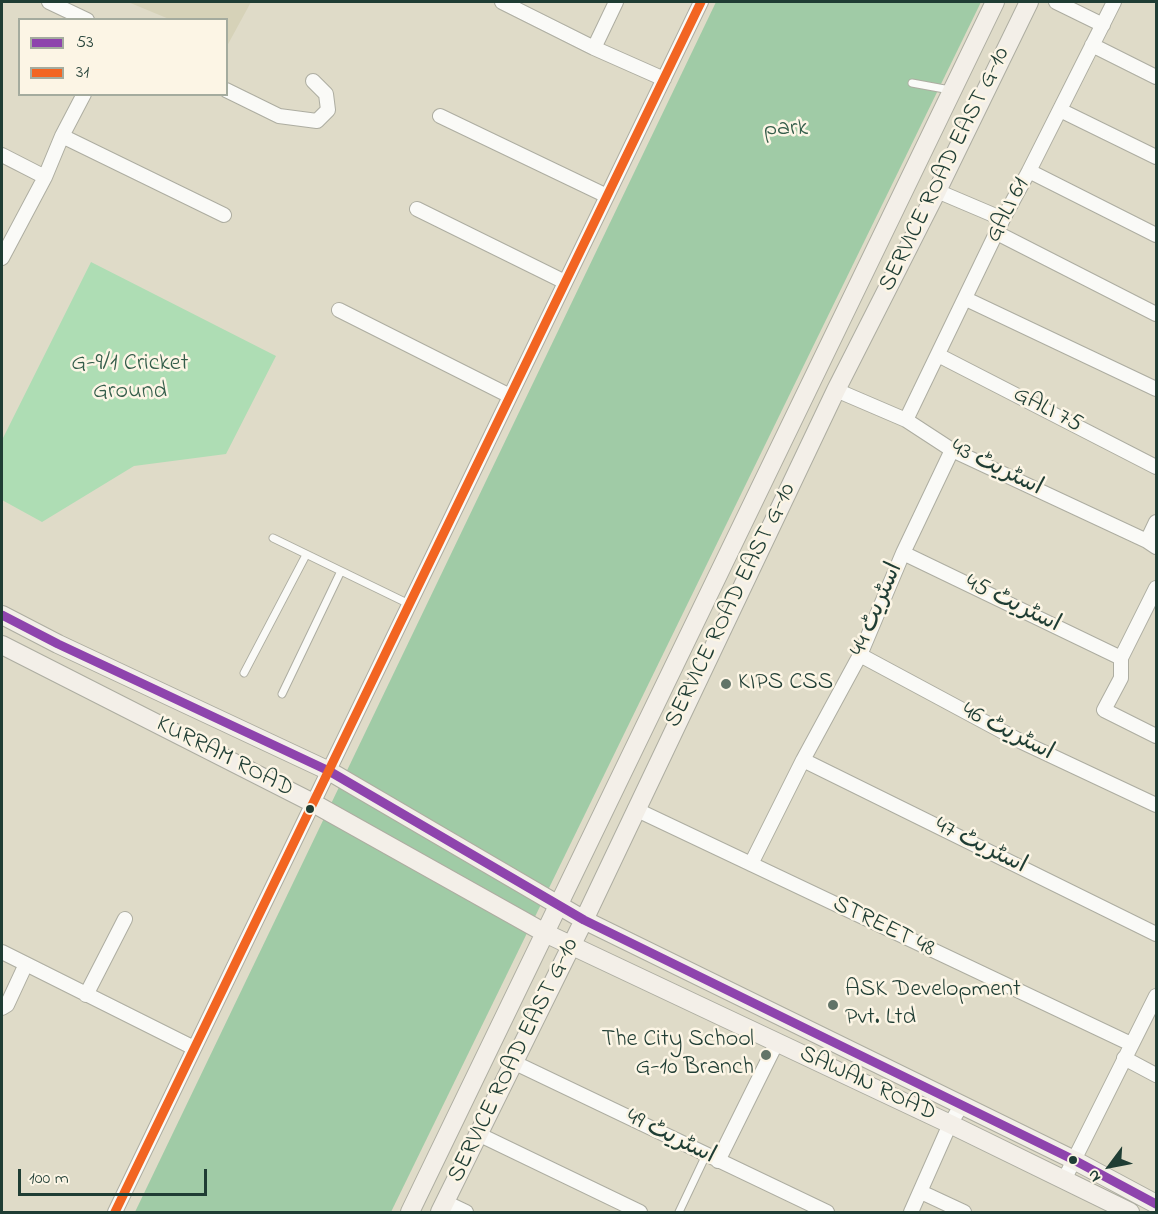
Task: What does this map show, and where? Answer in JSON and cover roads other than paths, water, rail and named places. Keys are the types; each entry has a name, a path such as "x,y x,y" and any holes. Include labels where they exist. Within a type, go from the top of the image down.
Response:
{"main road":[{"name":"SERVICE ROAD EAST G-10","path":"410,1212 995,2"},
{"name":"SERVICE ROAD EAST G-10","path":"443,1207 584,920 836,390 937,191 1029,2"},
{"path":"964,66 992,79"},
{"name":"KURRAM ROAD","path":"2,615 58,644 329,771 558,905"},
{"name":"KURRAM ROAD","path":"2,645 313,802 545,933 571,945"},
{"name":"SAWAN ROAD","path":"558,905 584,920 1074,1160 1156,1204"},
{"name":"SAWAN ROAD","path":"571,945 950,1124 1130,1212"}],"street":[{"path":"49,2 83,18"},
{"path":"594,48 616,2"},
{"path":"115,1212 701,2"},
{"path":"1056,2 1103,25"},
{"name":"GALI 61","path":"906,420 1003,219 1114,2"},
{"path":"511,3 594,48 664,79"},
{"path":"1092,45 1156,77"},
{"path":"228,91 279,116 318,121 328,110 326,94 313,81"},
{"path":"2,258 45,177 62,136 83,96"},
{"path":"1060,111 1156,158"},
{"path":"440,116 607,196"},
{"path":"62,136 224,215"},
{"path":"2,155 45,177"},
{"path":"1029,171 1156,235"},
{"path":"937,191 1003,219"},
{"path":"417,208 565,282"},
{"path":"998,233 1156,314"},
{"path":"966,299 1156,389"},
{"path":"339,310 510,396"},
{"name":"GALI 75","path":"938,355 1156,467"},
{"name":"اسٹریٹ 43","path":"836,390 906,420 952,450 1152,544"},
{"name":"اسٹریٹ 44","path":"751,864 803,760 860,655 903,553 952,450"},
{"path":"1152,544 1156,522"},
{"name":"اسٹریٹ 45","path":"903,553 1121,658"},
{"path":"1156,588 1121,658 1121,678 1104,710 1156,736"},
{"name":"اسٹریٹ 46","path":"860,655 1022,742 1156,805"},
{"name":"اسٹریٹ 47","path":"803,760 1156,934"},
{"name":"STREET 48","path":"635,809 1131,1044"},
{"path":"86,995 125,919"},
{"path":"2,952 194,1048"},
{"path":"2,1008 7,1005 26,964"},
{"path":"1064,1180 1156,996"},
{"path":"712,1158 777,1042"},
{"path":"1124,1058 1156,1075"},
{"name":"اسٹریٹ 49","path":"513,1062 827,1212"},
{"path":"911,1212 950,1124 961,1106"},
{"path":"478,1134 640,1212"},
{"path":"921,1192 964,1212"},
{"path":"443,1207 466,1212"}],"lane":[{"path":"912,83 952,91"},
{"path":"273,538 409,604"},
{"path":"244,673 306,555"},
{"path":"282,694 341,571"},
{"path":"678,1212 712,1158"}],"place":[{"name":"KIPS CSS","path":"726,684"},
{"name":"ASK Development Pvt. Ltd","path":"833,1005"},
{"name":"The City School G-10 Branch","path":"766,1055"}],"park label":[{"name":"park","path":"786,130"},
{"name":"G-9/1 Cricket Ground","path":"130,379"}]}
